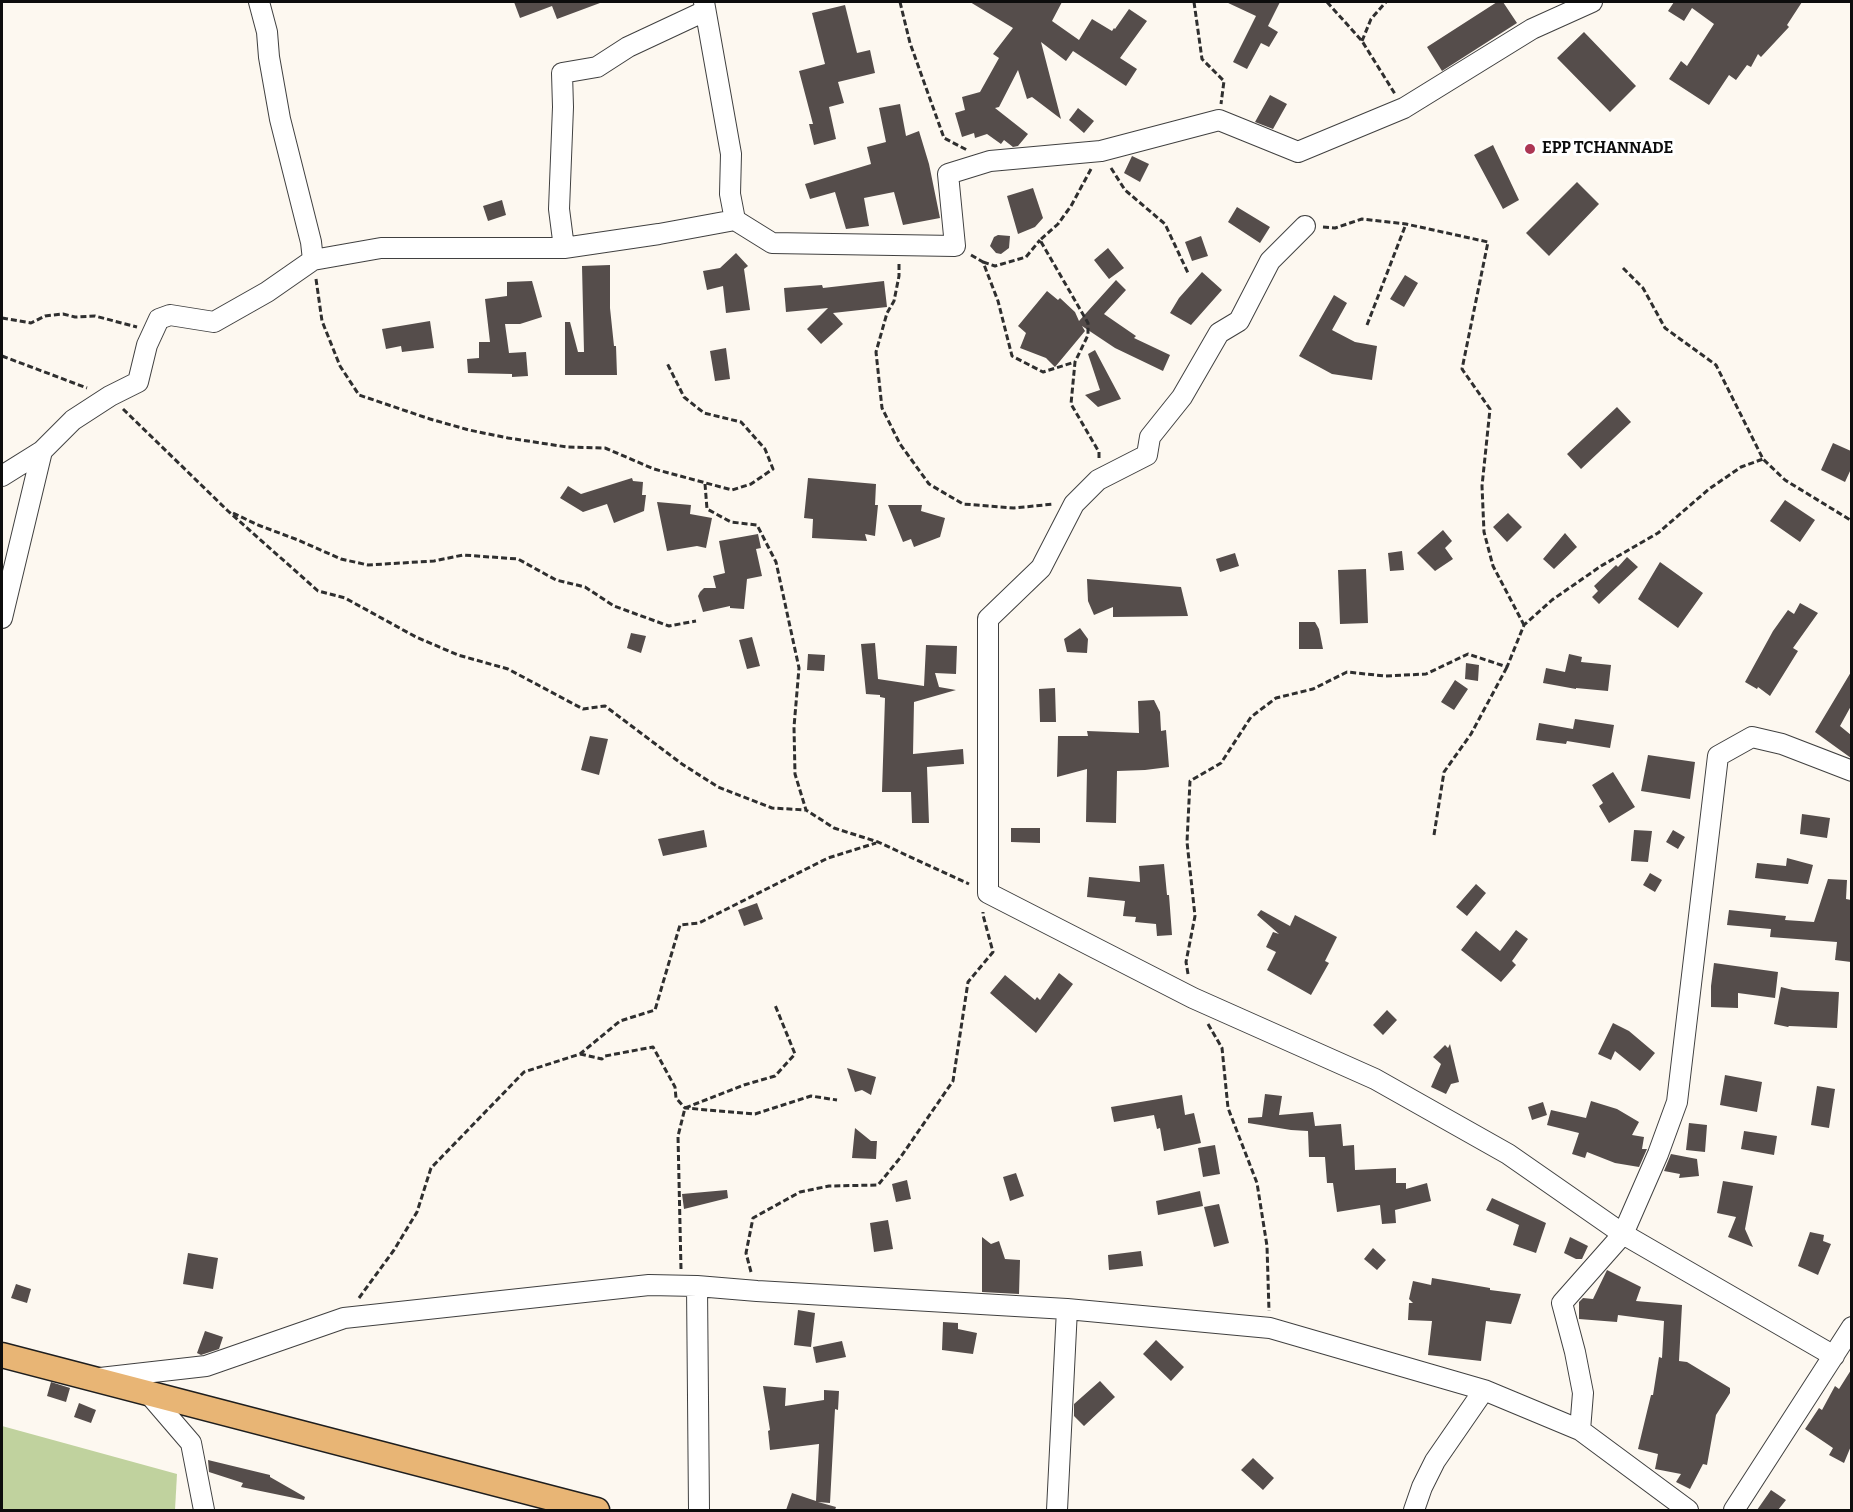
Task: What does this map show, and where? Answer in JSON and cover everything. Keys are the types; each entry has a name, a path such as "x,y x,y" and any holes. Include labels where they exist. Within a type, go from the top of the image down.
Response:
{"main road":[{"path":"2,1355 94,1378 547,1504 597,1510"}],"street":[{"path":"259,2 267,32 280,119 311,242 313,260"},
{"path":"267,32 276,2"},
{"path":"2,476 42,451 73,420 110,396 138,382 147,345 159,319 170,315 214,322 267,292 313,260 381,248 564,248 735,220 772,243 955,246 948,174 990,161 1101,151 1219,120 1298,153 1404,108 1532,29 1592,2"},
{"path":"564,248 559,209 562,74 597,67 628,47 705,6 731,154 730,194 735,220"},
{"path":"1305,226 1270,261 1239,321 1219,333 1182,397 1150,437 1147,455 1098,480 1074,504 1041,568 988,620 988,893 1193,998 1375,1079 1508,1154 1623,1234 1834,1356"},
{"path":"2,618 42,451"},
{"path":"1580,1430 1583,1393 1562,1303 1623,1234 1658,1154 1677,1102 1718,756 1752,736 1782,744 1851,771"},
{"path":"94,1378 206,1366 344,1318 649,1286 689,1286 757,1292 1067,1309 1270,1328 1484,1390 1580,1430 1688,1510"},
{"path":"689,1286 699,1510"},
{"path":"1057,1510 1067,1309"},
{"path":"1738,1509 1851,1327"},
{"path":"1414,1510 1422,1486 1435,1461 1484,1390"},
{"path":"148,1393 191,1443 204,1510"}],"path":[{"path":"900,2 910,43 944,138 990,161"},
{"path":"1194,2 1202,59 1224,81 1219,120"},
{"path":"1327,2 1362,40 1404,108"},
{"path":"1362,40 1371,19 1386,2"},
{"path":"955,246 982,262 995,266 1026,256 1058,224 1071,206 1101,151 1125,190 1165,224 1188,273"},
{"path":"1305,226 1335,228 1362,219 1406,224 1488,242 1462,369 1490,409 1482,486 1484,532 1493,566 1524,625"},
{"path":"1368,324 1406,224"},
{"path":"1040,240 1088,323 1088,335 1075,362 1071,404 1099,452 1098,480"},
{"path":"900,244 899,276 894,301 887,313 876,352 882,408 900,444 929,484 963,504 1014,508 1074,504"},
{"path":"313,260 322,321 340,366 360,396 469,430 567,447 605,448 654,469 732,490 751,484 773,469 765,449 741,422 704,413 684,397 667,363"},
{"path":"982,262 998,301 1012,356 1043,372 1075,362"},
{"path":"1623,267 1643,288 1665,328 1716,365 1763,459 1785,480 1851,521"},
{"path":"2,318 31,322 45,316 63,314 75,317 94,316 153,333"},
{"path":"2,357 110,396 228,511 318,591 345,598 416,637 458,655 508,669 583,709 605,706 682,764 718,787 772,808 806,810 834,828 878,842 988,893 983,915 993,952 968,982 953,1081 900,1158 878,1185 829,1186 800,1192 753,1218 746,1253 757,1292"},
{"path":"1434,835 1444,772 1471,734 1507,668 1524,625 1552,600 1658,533 1710,489 1741,467 1763,459"},
{"path":"705,484 707,508 730,522 757,525 776,562 799,668 794,727 795,774 806,810"},
{"path":"228,511 341,559 368,565 434,561 463,555 518,560 556,580 585,587 614,606 669,626 696,621"},
{"path":"1270,1328 1267,1246 1257,1183 1228,1108 1222,1048 1193,998 1186,962 1195,916 1188,842 1190,781 1221,763 1251,717 1276,698 1313,689 1347,672 1385,676 1426,674 1468,654 1507,668"},
{"path":"344,1318 394,1250 417,1212 431,1168 524,1072 580,1054 620,1021 656,1010 680,924 699,923 828,858 878,842"},
{"path":"685,1108 744,1085 775,1076 795,1054 775,1005"},
{"path":"580,1054 602,1059 605,1056 653,1047 675,1087 676,1098 685,1108 755,1114 811,1096 837,1100"},
{"path":"685,1108 678,1136 679,1222 689,1286"}],"green space":[{"path":"2,1426 177,1474 175,1510 2,1510"}],"building":[{"path":"514,2 600,3 557,19 552,6 520,18"},
{"path":"970,2 1062,2 1052,21 1079,40 1092,19 1112,31 1129,9 1147,21 1120,58 1137,69 1126,86 1073,51 1066,61 1041,42 1061,119 1032,97 1027,99 1018,70 999,107 995,108 1028,134 1018,146 1013,147 1004,140 1001,144 987,134 975,138 974,133 962,137 955,113 965,110 962,97 980,92 999,58 993,54 1013,28"},
{"path":"1226,2 1280,2 1268,26 1278,32 1269,47 1261,43 1247,69 1233,62 1256,16"},
{"path":"1497,2 1503,2 1517,23 1442,71 1427,47"},
{"path":"1674,2 1802,2 1787,25 1789,27 1761,57 1758,54 1751,67 1747,65 1736,80 1729,75 1709,105 1669,79 1681,61 1687,66 1714,24 1692,8 1684,21 1668,11"},
{"path":"845,5 857,53 870,50 875,73 838,82 844,103 829,107 836,139 814,145 809,124 813,124 799,71 825,64 812,13"},
{"path":"1584,32 1636,86 1610,112 1557,58"},
{"path":"1270,95 1287,104 1273,129 1255,122"},
{"path":"900,104 906,136 919,131 929,164 940,218 903,225 894,192 864,198 869,226 846,229 835,192 810,199 805,184 871,164 867,147 886,142 879,108"},
{"path":"1078,108 1094,121 1084,133 1069,120"},
{"path":"1493,145 1519,200 1503,209 1474,155"},
{"path":"1132,156 1149,164 1140,182 1124,173"},
{"path":"1577,182 1599,204 1549,256 1526,233"},
{"path":"1033,188 1043,218 1035,227 1018,234 1007,196"},
{"path":"502,200 506,215 488,221 483,206"},
{"path":"1237,207 1270,227 1260,243 1228,222"},
{"path":"1010,236 1009,248 1001,254 996,253 990,246 994,237"},
{"path":"1201,236 1208,256 1192,261 1185,242"},
{"path":"1108,248 1124,268 1109,279 1094,260"},
{"path":"736,253 748,266 744,269 750,310 726,313 723,286 707,290 703,271 720,268"},
{"path":"610,265 610,308 614,346 616,346 617,375 565,375 565,322 570,322 578,352 584,352 582,266"},
{"path":"1202,272 1222,290 1191,325 1170,313 1179,298"},
{"path":"1405,275 1418,283 1404,307 1390,299"},
{"path":"1116,280 1126,290 1104,314 1136,336 1134,338 1170,355 1163,371 1115,348 1082,326 1085,331 1055,367 1046,358 1020,348 1026,333 1018,326 1047,291 1058,300 1060,298 1075,312 1079,321"},
{"path":"532,281 542,317 520,324 505,324 509,353 526,352 528,376 468,373 467,359 479,358 479,342 490,342 485,299 507,296 507,282"},
{"path":"884,281 887,307 833,313 843,324 821,344 807,329 828,308 786,312 784,288 822,285 823,288"},
{"path":"1334,295 1347,303 1332,330 1355,342 1377,346 1372,380 1332,374 1299,356"},
{"path":"430,321 434,348 402,352 401,346 386,349 382,329"},
{"path":"726,348 730,379 715,381 710,351"},
{"path":"1095,350 1121,399 1098,407 1085,395 1100,390 1088,354"},
{"path":"1617,407 1631,422 1581,469 1567,454"},
{"path":"1833,443 1851,451 1851,469 1845,482 1821,470"},
{"path":"632,478 633,481 643,482 642,495 646,495 644,511 614,523 607,504 583,512 560,498 568,486 581,494"},
{"path":"808,478 876,484 875,505 878,505 875,536 865,534 867,541 812,538 813,519 804,518"},
{"path":"1785,500 1815,520 1800,542 1770,521"},
{"path":"657,502 691,505 690,514 712,518 706,548 697,546 667,551"},
{"path":"888,505 922,505 921,511 945,518 940,537 914,547 911,539 903,542"},
{"path":"1508,513 1522,527 1507,542 1493,527"},
{"path":"1443,530 1452,541 1445,548 1453,559 1435,571 1417,553"},
{"path":"1565,533 1577,547 1554,569 1543,559"},
{"path":"758,534 761,548 756,549 762,576 747,579 744,609 730,608 730,606 703,612 698,596 700,592 704,588 716,588 713,576 725,573 719,541"},
{"path":"1402,551 1404,570 1390,571 1388,553"},
{"path":"1235,553 1239,566 1220,572 1216,559"},
{"path":"1627,557 1638,567 1599,604 1592,597 1598,591 1594,586"},
{"path":"1660,562 1703,593 1678,628 1638,599"},
{"path":"1366,569 1368,623 1340,624 1338,570"},
{"path":"1087,579 1181,587 1188,616 1113,617 1113,607 1094,615 1088,601"},
{"path":"1800,603 1818,613 1793,648 1798,651 1770,696 1758,687 1757,689 1745,682 1773,631 1788,610 1794,614"},
{"path":"1299,622 1315,622 1319,629 1323,649 1299,649"},
{"path":"1080,628 1088,639 1087,653 1067,652 1064,639"},
{"path":"631,633 646,636 641,653 627,648"},
{"path":"752,637 760,666 747,669 739,640"},
{"path":"875,643 878,679 924,686 926,645 957,646 956,674 935,673 939,687 956,690 914,702 913,754 963,749 964,764 927,767 929,823 912,823 911,792 882,792 885,698 880,695 866,694 861,644"},
{"path":"808,654 825,655 824,671 807,670"},
{"path":"1569,654 1582,657 1581,662 1611,665 1608,691 1576,689 1543,683 1546,668 1565,672"},
{"path":"1466,663 1479,665 1478,681 1465,679"},
{"path":"1851,672 1851,706 1840,726 1851,735 1851,758 1815,732"},
{"path":"1455,680 1468,689 1454,710 1441,702"},
{"path":"1055,688 1056,722 1040,722 1039,689"},
{"path":"1154,700 1160,712 1161,731 1166,730 1169,767 1117,771 1116,823 1086,822 1087,769 1057,777 1058,736 1088,736 1087,731 1139,733 1138,701"},
{"path":"1575,719 1614,725 1610,748 1567,741 1566,744 1536,740 1539,723 1573,729"},
{"path":"590,736 608,739 599,775 581,770"},
{"path":"1648,755 1695,762 1690,799 1641,791"},
{"path":"1613,772 1635,807 1609,823 1599,806 1603,803 1592,785"},
{"path":"1802,814 1830,818 1827,838 1800,834"},
{"path":"1011,828 1040,828 1040,843 1011,842"},
{"path":"704,830 707,847 663,856 658,839"},
{"path":"1634,830 1652,831 1648,862 1631,861"},
{"path":"1673,830 1685,837 1678,849 1666,842"},
{"path":"1787,858 1813,865 1808,884 1755,878 1757,863 1786,866"},
{"path":"1164,864 1172,935 1157,936 1156,924 1135,922 1136,917 1123,916 1125,901 1087,897 1089,877 1140,882 1139,866"},
{"path":"1650,873 1662,880 1655,892 1643,885"},
{"path":"1828,879 1847,880 1846,899 1851,900 1851,962 1835,960 1837,942 1770,937 1771,929 1727,925 1729,910 1786,916 1785,920 1814,922"},
{"path":"1476,884 1486,893 1467,916 1456,907"},
{"path":"757,903 763,919 744,926 738,910"},
{"path":"1261,910 1290,926 1295,915 1337,937 1325,961 1329,963 1311,995 1267,970 1276,952 1266,947 1273,932 1279,934 1257,915"},
{"path":"1516,930 1528,939 1512,961 1516,965 1501,982 1461,950 1476,931 1500,951"},
{"path":"1714,963 1778,972 1775,998 1738,993 1738,1008 1711,1007"},
{"path":"1059,973 1073,984 1036,1033 990,993 1005,975 1035,1000 1037,997 1040,1000"},
{"path":"1781,987 1793,990 1839,992 1837,1028 1788,1027 1774,1024"},
{"path":"1387,1010 1397,1020 1383,1035 1373,1025"},
{"path":"1613,1023 1629,1031 1655,1053 1640,1071 1615,1051 1611,1060 1598,1054"},
{"path":"1450,1044 1459,1082 1451,1084 1446,1094 1431,1087 1441,1064 1433,1057 1445,1045 1448,1048"},
{"path":"847,1068 876,1077 871,1095 862,1090 855,1092"},
{"path":"1725,1075 1762,1082 1757,1112 1720,1105"},
{"path":"1817,1086 1835,1089 1829,1128 1811,1125"},
{"path":"1265,1094 1282,1096 1279,1115 1313,1112 1315,1126 1341,1124 1343,1146 1354,1145 1355,1170 1396,1168 1396,1183 1406,1183 1406,1189 1427,1183 1431,1201 1395,1210 1396,1223 1382,1224 1380,1205 1337,1212 1333,1183 1327,1183 1325,1157 1309,1157 1308,1131 1248,1123 1248,1118 1262,1117"},
{"path":"1182,1095 1185,1115 1194,1113 1201,1143 1164,1151 1160,1128 1157,1129 1154,1115 1114,1122 1111,1107"},
{"path":"1591,1101 1617,1109 1639,1122 1632,1135 1644,1137 1642,1149 1647,1149 1639,1167 1615,1163 1587,1152 1585,1158 1572,1154 1579,1133 1547,1125 1551,1110 1586,1118"},
{"path":"1543,1102 1547,1115 1532,1120 1528,1107"},
{"path":"1689,1123 1707,1125 1705,1152 1686,1150"},
{"path":"855,1128 871,1141 877,1141 876,1159 852,1158"},
{"path":"1744,1131 1777,1136 1774,1155 1741,1149"},
{"path":"1215,1145 1220,1174 1203,1177 1198,1148"},
{"path":"1671,1154 1697,1159 1699,1176 1679,1178 1680,1174 1664,1171"},
{"path":"1016,1173 1024,1196 1010,1201 1003,1177"},
{"path":"907,1180 911,1199 896,1202 892,1184"},
{"path":"1723,1181 1753,1186 1745,1229 1753,1247 1728,1237 1736,1217 1717,1213"},
{"path":"727,1190 728,1198 684,1209 682,1194"},
{"path":"1200,1191 1203,1206 1158,1215 1156,1201"},
{"path":"1492,1198 1546,1223 1536,1253 1513,1245 1519,1225 1486,1210"},
{"path":"1219,1204 1229,1243 1214,1247 1204,1207"},
{"path":"888,1220 893,1249 874,1252 870,1223"},
{"path":"1810,1232 1824,1235 1823,1241 1831,1244 1818,1275 1798,1266"},
{"path":"982,1237 991,1244 999,1241 1005,1259 1020,1260 1019,1294 982,1292"},
{"path":"1570,1237 1588,1246 1582,1259 1576,1259 1564,1253"},
{"path":"1373,1248 1386,1260 1377,1270 1364,1259"},
{"path":"1141,1251 1143,1266 1109,1270 1108,1255"},
{"path":"188,1253 218,1258 213,1289 183,1284"},
{"path":"1607,1270 1641,1287 1636,1301 1682,1305 1679,1361 1687,1362 1730,1388 1730,1393 1716,1415 1707,1465 1703,1464 1690,1489 1676,1482 1681,1474 1655,1469 1658,1454 1638,1449 1651,1395 1653,1395 1659,1357 1662,1358 1664,1321 1618,1315 1617,1322 1579,1319 1579,1302 1583,1298 1593,1299"},
{"path":"1432,1278 1521,1294 1511,1324 1486,1321 1481,1361 1428,1355 1432,1321 1408,1320 1409,1303 1413,1303 1409,1299 1413,1281 1431,1285"},
{"path":"16,1284 31,1289 27,1303 11,1298"},
{"path":"798,1310 815,1313 811,1347 794,1345"},
{"path":"943,1322 958,1323 958,1329 977,1333 973,1354 942,1350"},
{"path":"205,1331 223,1337 219,1349 201,1355 197,1353"},
{"path":"1156,1340 1184,1367 1171,1381 1143,1354"},
{"path":"842,1341 846,1357 816,1363 813,1347"},
{"path":"1851,1370 1851,1446 1844,1463 1829,1455 1833,1448 1805,1429 1819,1408 1822,1410 1835,1386 1839,1389"},
{"path":"1100,1381 1115,1397 1084,1426 1074,1416 1074,1404"},
{"path":"51,1382 70,1388 66,1402 47,1396"},
{"path":"763,1386 786,1388 785,1406 824,1400 824,1390 839,1391 838,1410 835,1409 830,1503 818,1502 836,1507 835,1510 786,1510 792,1493 816,1501 819,1444 770,1450 768,1431 770,1430"},
{"path":"79,1403 96,1410 91,1423 74,1417"},
{"path":"1253,1458 1274,1478 1263,1490 1241,1470"},
{"path":"208,1460 270,1475 305,1497 304,1500 241,1487 243,1483 209,1472"},
{"path":"1771,1490 1786,1500 1778,1510 1757,1510"}],"place":[{"name":"EPP TCHANNADE","path":"1530,149"}]}
